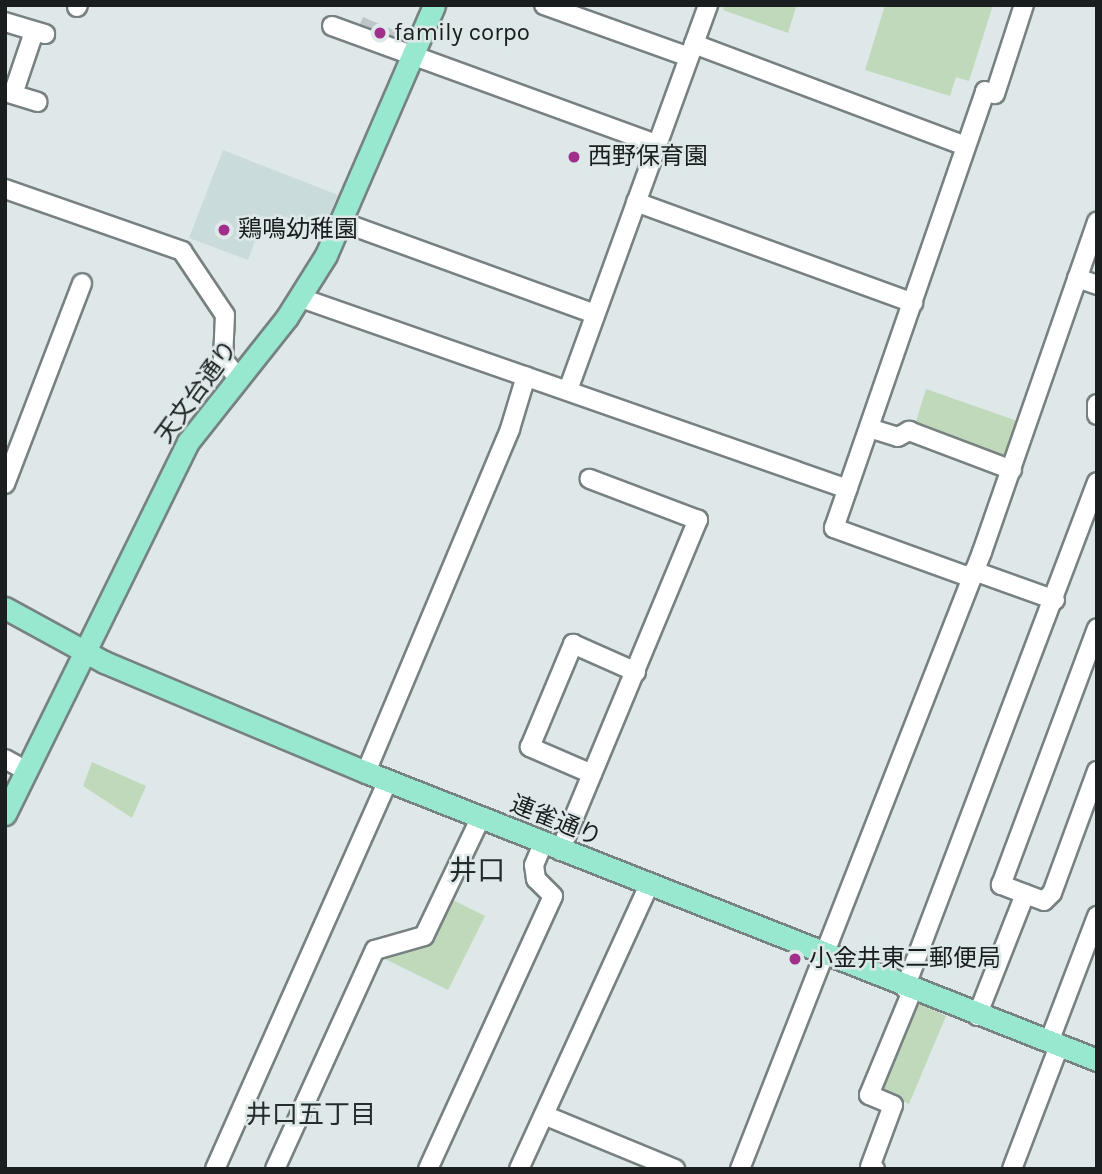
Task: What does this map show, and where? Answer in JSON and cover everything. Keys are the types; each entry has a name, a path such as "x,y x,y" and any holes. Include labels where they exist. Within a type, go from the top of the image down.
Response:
{"main road":[{"name":"天文台通り","path":"5,814 88,654 188,442 301,298 342,222 434,5"},
{"name":"連雀通り","path":"5,608 88,654 366,772 909,990 1097,1060"}],"street":[{"path":"544,5 691,51 966,146"},
{"path":"568,390 708,5"},
{"path":"1024,5 995,94 985,91 834,528 1055,600"},
{"path":"5,22 39,33 9,93 37,102"},
{"path":"332,26 412,58 657,144"},
{"path":"5,189 182,251 225,315 223,359 238,378"},
{"path":"636,202 913,303"},
{"path":"740,1169 824,965 823,954 973,575 1097,221"},
{"path":"342,222 595,314"},
{"path":"1077,278 1097,285"},
{"path":"5,484 82,283"},
{"path":"301,298 848,489"},
{"path":"366,772 510,429 526,376"},
{"path":"1097,404 1097,415"},
{"path":"869,428 898,437 909,431 1012,470"},
{"path":"428,1169 553,896 536,879 534,865 552,847 592,774 698,520 590,480"},
{"path":"875,1169 870,1167 893,1105 869,1095 1096,484"},
{"path":"1097,628 1001,885 1044,901 1052,894 1097,771"},
{"path":"592,774 530,747 573,645 636,672"},
{"path":"5,759 28,772"},
{"path":"215,1169 388,781"},
{"path":"275,1169 375,950 424,936 480,819"},
{"path":"519,1169 649,885"},
{"path":"977,1016 1025,894"},
{"path":"1012,1169 1097,916"},
{"path":"544,1115 675,1169"}],"shaded area":[{"path":"223,150 338,195 321,233 286,217 262,222 248,260 189,238"}],"green space":[{"path":"724,5 796,7 788,33 723,10"},
{"path":"885,5 993,5 969,81 956,77 950,96 865,70"},
{"path":"926,389 1023,423 1008,464 912,434"},
{"path":"92,762 146,786 132,818 83,786"},
{"path":"447,897 485,916 448,990 381,957 427,938"},
{"path":"916,1002 946,1016 909,1104 878,1089"}],"building":[{"path":"363,17 403,34 401,39 360,24"}],"place":[{"name":"family corpo","path":"380,33"},
{"name":"西野保育園","path":"574,157"},
{"name":"鶏鳴幼稚園","path":"224,230"},
{"name":"小金井東二郵便局","path":"795,959"}],"district":[{"name":"井口","path":"477,871"},
{"name":"井口五丁目","path":"311,1115"}]}
